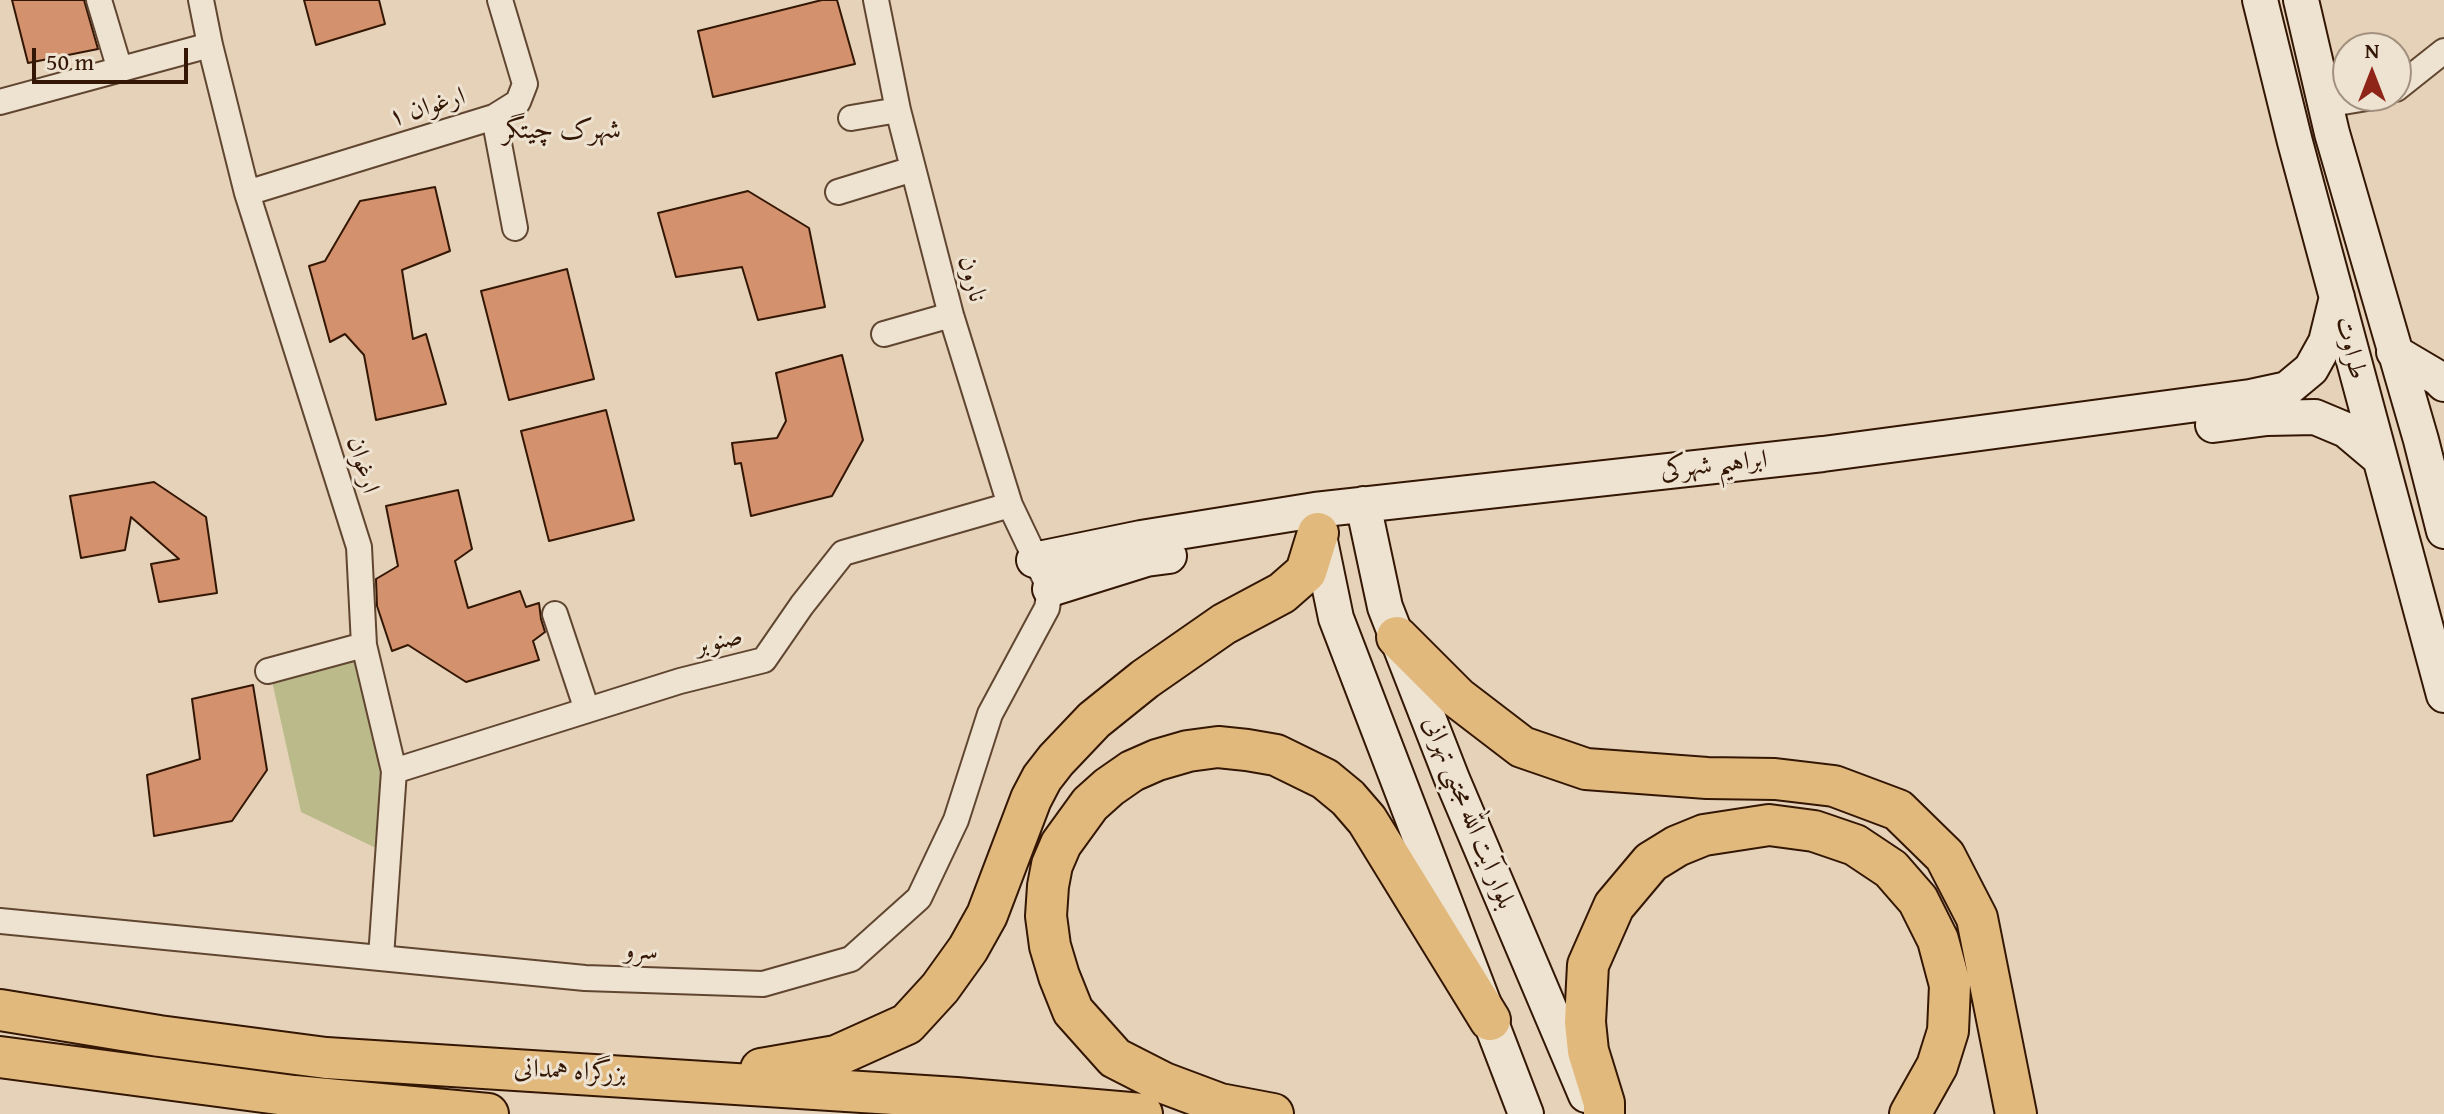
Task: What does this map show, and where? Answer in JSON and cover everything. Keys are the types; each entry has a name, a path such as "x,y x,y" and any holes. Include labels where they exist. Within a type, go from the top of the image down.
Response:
{"highway":[{"path":"639,1076 774,1068 821,1059 869,1043 907,1024 940,988 968,949 987,915 1031,799 1042,778 1063,752 1094,720 1155,671 1224,624 1282,593 1306,572 1317,522"},
{"path":"1397,637 1458,698 1522,747 1586,769 1707,778 1775,779 1834,786 1898,810 1945,856 1977,918 2016,1114"},
{"path":"1273,1114 1220,1104 1164,1083 1115,1058 1073,1011 1059,976 1050,946 1046,916 1050,876 1061,844 1090,804 1109,787 1132,771 1157,760 1218,747 1247,750 1276,755 1325,779 1348,798 1367,820 1490,1020"},
{"path":"1604,1114 1604,1103 1588,1051 1585,1022 1588,965 1614,906 1651,862 1677,846 1704,835 1769,825 1814,831 1855,845 1891,869 1918,900 1938,940 1950,985 1948,1031 1937,1066 1910,1114"},
{"name":"بزرگراه همدانی","path":"0,1010 159,1036 326,1058 639,1076 1142,1114"},
{"name":"بزرگراه همدانی","path":"0,1057 294,1096 488,1114"}],"main road":[{"name":"طراوت","path":"2260,0 2378,457 2442,685"},
{"name":"طراوت","path":"2301,0 2328,119 2421,440 2444,531"},
{"path":"2295,142 2328,119"},
{"name":"ابراهیم شهرکی","path":"1042,574 1146,559 1317,522 2250,397 2287,389 2311,369 2326,342 2337,297"},
{"path":"2394,352 2444,384"},
{"name":"ابراهیم شهرکی","path":"1365,515 1601,500 2267,418 2315,417 2346,430 2378,457"},
{"name":"بلوار آیت الله مجتبی تهرانی","path":"1365,515 1385,607 1452,779 1594,1114"},
{"name":"بلوار آیت الله مجتبی تهرانی","path":"1317,522 1336,618 1526,1114"},
{"path":"1327,578 1338,567 1348,563 1367,565 1376,570"}],"street":[{"path":"99,0 120,70"},
{"name":"ارغوان","path":"201,0 247,193 359,547 364,645 394,771 381,957"},
{"name":"ارغوان ۱","path":"247,193 494,117 518,102 525,84 500,0"},
{"name":"نارون","path":"876,0 898,110 951,315 1010,505 1042,574"},
{"path":"0,102 210,45"},
{"path":"2412,76 2444,51"},
{"path":"851,118 898,110"},
{"path":"2328,119 2344,112"},
{"path":"494,117 515,228"},
{"path":"838,192 913,169"},
{"path":"884,334 951,315"},
{"name":"صنوبر","path":"394,771 680,681 764,660 843,553 1010,505"},
{"name":"سرو","path":"0,921 585,978 763,984 851,959 919,898 956,820 990,714 1047,608 1042,574"},
{"path":"555,614 587,710"},
{"path":"268,671 364,645"}],"shaded area":[{"path":"359,658 384,771 376,848 301,812 272,681"}],"building":[{"path":"12,0 84,0 98,49 28,63"},
{"path":"304,0 379,0 385,24 316,45"},
{"path":"822,0 837,0 855,64 713,97 698,31"},
{"path":"435,187 450,251 402,270 413,339 426,334 446,404 376,420 364,355 345,334 330,342 309,266 325,261 360,201"},
{"path":"748,191 809,228 825,307 758,320 742,267 676,277 658,213"},
{"path":"567,269 594,379 509,400 481,291"},
{"path":"842,355 863,440 832,496 751,516 741,463 735,464 732,443 777,438 786,421 776,373"},
{"path":"606,410 634,520 549,541 521,431"},
{"path":"154,482 206,517 217,593 159,602 151,564 179,559 131,517 125,550 81,558 70,496"},
{"path":"458,490 472,549 455,561 468,608 520,591 526,607 539,603 545,632 533,641 539,660 466,682 408,645 392,651 377,606 376,579 398,566 386,506"},
{"path":"253,685 267,770 232,821 154,836 147,775 200,759 192,699"}],"district":[{"name":"شهرک چیتگر","path":"562,131"}]}
